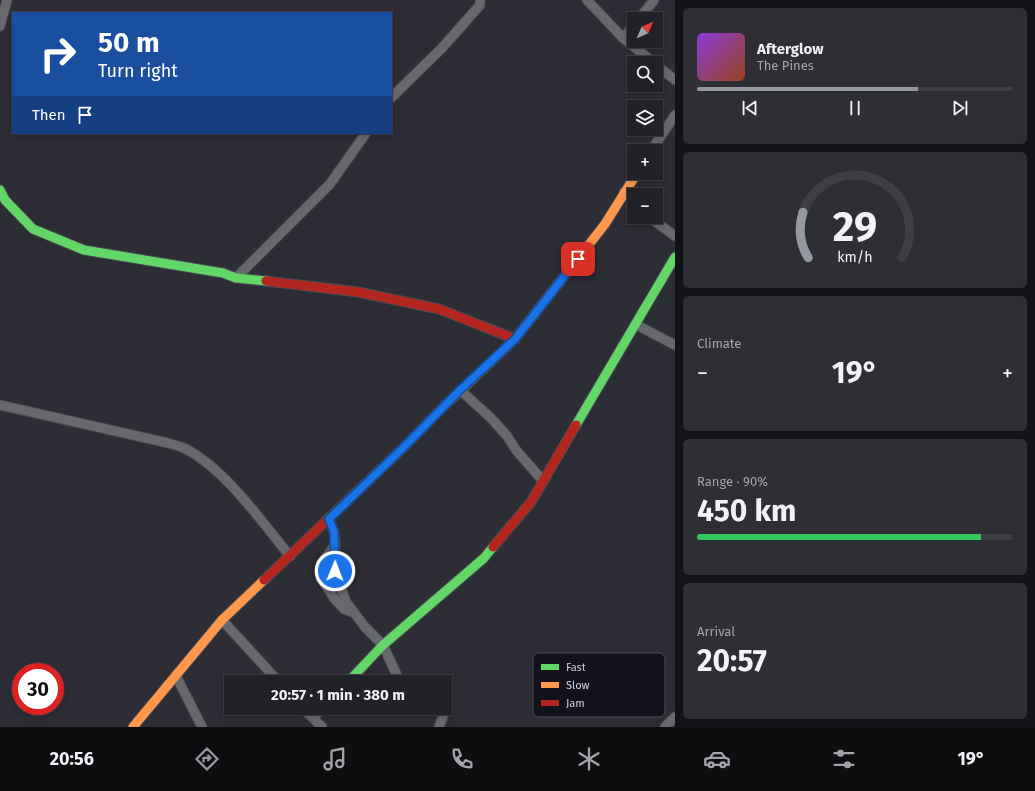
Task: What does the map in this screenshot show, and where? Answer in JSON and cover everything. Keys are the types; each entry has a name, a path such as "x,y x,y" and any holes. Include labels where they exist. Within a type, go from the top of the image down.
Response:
{"street":[{"path":"0,26 6,0"},
{"path":"587,0 623,38 645,56"},
{"path":"645,12 654,0"},
{"path":"392,97 442,48 482,2"},
{"path":"623,38 627,33"},
{"path":"663,70 675,80"},
{"path":"656,144 675,115"},
{"path":"236,278 330,184 365,134"},
{"path":"133,727 222,620 404,447 460,390 515,339 605,224 632,180"},
{"path":"0,190 5,200 33,229 84,250 223,273 236,278 358,292 439,309 515,339"},
{"path":"624,192 627,196"},
{"path":"659,224 675,236"},
{"path":"355,675 383,645 484,558 531,502 675,257"},
{"path":"635,324 675,345"},
{"path":"460,390 491,418 542,481"},
{"path":"0,405 168,443 185,449 203,460 227,481 290,556"},
{"path":"329,519 334,532 335,571 346,602 365,627 383,645 397,675"},
{"path":"335,545 326,557 321,568 321,578 339,603 344,608 353,612"},
{"path":"222,620 273,675"},
{"path":"176,676 202,727"},
{"path":"310,715 322,727"},
{"path":"313,718 316,715"},
{"path":"439,727 444,715"},
{"path":"665,727 675,717"}],"traffic: fast":[{"path":"0,190 5,200 33,229 84,250 223,273 236,278 266,281"},
{"path":"576,425 675,257"},
{"path":"355,675 383,645 484,558 493,547"}],"traffic: slow":[{"path":"442,408 515,339 605,224 633,180"},
{"path":"133,727 222,620 264,580"}],"traffic: jam":[{"path":"266,281 358,292 439,309 515,339"},
{"path":"264,580 404,447 442,408"},
{"path":"493,547 531,502 576,425"}],"route":[{"path":"335,571 334,532 329,519 404,447 460,390 515,339 578,259"}]}
